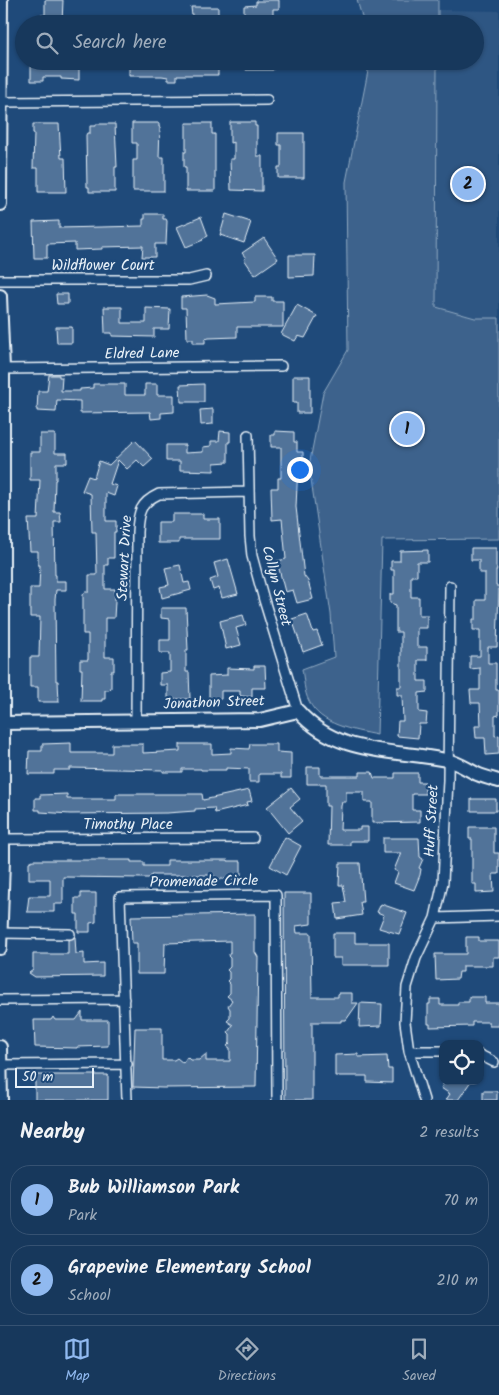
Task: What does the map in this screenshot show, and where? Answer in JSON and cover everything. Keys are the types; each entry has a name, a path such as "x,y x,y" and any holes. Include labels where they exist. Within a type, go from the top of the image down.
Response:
{"main road":[{"path":"0,204 1,0"},
{"path":"0,296 3,369 1,480 3,839 0,948"},
{"path":"298,711 307,722 334,738 353,746 414,754 449,761 499,781"},
{"name":"Jonathon Street","path":"3,723 260,720 298,711"},
{"path":"0,1047 1,1100"}],"street":[{"path":"0,102 267,100"},
{"name":"Wildflower Court","path":"0,280 189,280 206,276"},
{"name":"Eldred Lane","path":"3,369 281,366"},
{"name":"Collyn Street","path":"248,435 248,492 252,556 298,711"},
{"name":"Stewart Drive","path":"136,722 137,532 138,516 142,505 150,498 159,494 248,492"},
{"name":"Huff Street","path":"424,1100 409,1051 404,1022 407,987 416,958 435,918 443,882 449,761 450,586"},
{"name":"Timothy Place","path":"3,839 253,838"},
{"name":"Promenade Circle","path":"127,1100 120,897 276,895 277,1100"},
{"path":"435,918 499,916"},
{"path":"0,933 70,934"},
{"path":"0,1000 86,1001 124,999"},
{"path":"409,1051 439,1051"},
{"path":"484,1057 494,1062"},
{"path":"1,1065 127,1064"}],"shaded area":[{"path":"357,0 438,0 438,15 361,15"},
{"path":"438,10 499,11 499,318 475,318 436,307 437,70 484,70 484,15 438,15"},
{"path":"368,70 437,70 436,307 475,318 499,318 499,539 382,540 377,735 338,725 321,716 307,697 302,669 334,657 331,614 309,466 323,393 348,350 346,182"}],"building":[{"path":"45,0 63,0 62,15 45,15"},
{"path":"279,0 279,9 273,9 273,15 244,15 244,6 256,5 256,1"},
{"path":"191,7 218,7 218,15 192,15"},
{"path":"31,70 79,70 79,80 43,77 43,81 31,81"},
{"path":"129,70 218,70 218,75 177,75 177,80 168,80 168,77 162,76 129,76"},
{"path":"230,122 255,122 255,126 257,126 257,156 262,156 262,191 231,190 230,159 234,159 234,142 230,143"},
{"path":"132,123 159,123 159,157 164,157 164,191 133,191 133,160 137,160 137,143 132,143"},
{"path":"186,123 212,123 212,134 215,134 215,191 186,191 184,152 186,152"},
{"path":"33,124 59,124 61,158 65,158 66,192 38,192 38,168 33,168"},
{"path":"96,124 115,124 117,167 115,167 115,192 89,192 89,187 87,187 86,135 90,133 90,126 96,126"},
{"path":"278,133 304,133 304,178 278,178 278,167 281,167 281,145 278,145"},
{"path":"145,214 163,214 163,219 167,221 166,244 155,244 155,257 142,257 143,246 75,250 75,243 47,244 47,258 34,258 33,222 59,221 59,228 143,226"},
{"path":"226,214 251,222 244,243 220,235"},
{"path":"201,217 208,236 186,247 177,227"},
{"path":"264,238 278,259 255,275 242,253"},
{"path":"289,255 315,255 314,276 289,277"},
{"path":"56,294 68,294 68,304 57,304"},
{"path":"207,295 215,298 215,304 255,302 255,297 272,297 272,301 283,301 283,327 237,327 237,337 209,338 205,339 205,343 193,343 193,339 187,339 186,308 181,308 181,297"},
{"path":"297,305 317,316 305,338 298,336 295,341 281,334"},
{"path":"104,307 122,307 122,323 146,323 146,308 170,309 169,329 154,329 154,337 112,336 112,333 105,333"},
{"path":"56,327 72,327 72,343 57,343"},
{"path":"49,375 59,375 59,377 62,377 61,391 80,391 80,389 93,388 93,384 125,384 125,395 145,395 145,384 157,384 157,395 174,395 174,412 161,413 161,418 151,419 150,412 80,413 80,401 57,400 56,412 37,411 38,391 47,391"},
{"path":"293,376 310,376 310,413 297,413 297,403 293,403"},
{"path":"204,384 204,402 181,402 180,385"},
{"path":"213,409 213,424 201,425 200,410"},
{"path":"220,431 230,432 228,462 214,463 214,471 180,470 180,461 166,461 166,445 185,445 185,453 203,452 203,447 211,446 211,441 219,441"},
{"path":"275,431 294,432 297,452 303,452 303,465 298,465 296,507 304,576 308,581 313,599 297,603 293,590 285,592 277,561 286,559 282,519 272,520 271,488 278,488 278,478 281,478 281,447 271,447 271,435 275,435"},
{"path":"40,434 55,434 55,453 67,453 67,463 56,463 55,480 54,512 60,512 61,522 54,522 55,575 56,581 66,581 66,590 56,590 55,600 56,681 58,681 59,702 38,702 38,687 30,687 30,657 39,657 40,617 30,617 30,588 39,588 40,565 38,565 38,551 30,551 28,519 38,519 40,480 30,480 30,452 40,452"},
{"path":"135,440 153,459 144,467 137,460 127,469 118,460 110,484 117,486 114,496 106,493 106,521 116,521 114,558 108,558 108,565 105,565 105,589 115,589 114,618 105,618 105,657 114,657 114,671 111,671 111,688 105,690 105,699 102,699 102,701 81,701 82,669 80,669 80,660 88,660 88,634 83,634 83,595 85,592 89,592 89,575 97,575 96,532 92,532 91,494 82,491 88,476 94,478 99,461 109,465"},
{"path":"172,514 203,514 203,519 220,519 220,539 179,539 179,543 158,543 158,522 172,522"},
{"path":"471,548 496,548 496,586 499,586 497,647 488,647 488,663 496,663 496,690 499,690 499,715 495,716 495,736 499,735 499,754 486,755 485,738 476,738 475,726 481,726 480,703 471,703 470,690 480,690 480,668 470,669 470,656 480,656 480,630 473,630 473,619 476,619 476,600 485,600 485,573 479,573 479,560 471,560"},
{"path":"428,550 428,562 417,562 417,576 411,576 411,597 419,597 419,615 427,615 427,628 417,628 417,647 427,647 427,660 418,660 418,681 427,681 427,692 419,693 419,712 427,713 426,724 419,724 418,738 397,736 398,721 403,721 402,695 397,695 397,687 401,687 401,632 396,632 396,605 390,603 390,594 394,594 394,570 391,570 391,561 400,561 400,551"},
{"path":"228,559 238,594 222,598 219,588 213,590 210,580 218,577 214,563"},
{"path":"180,565 184,583 189,582 191,590 162,598 160,587 169,585 165,568"},
{"path":"161,608 186,608 188,650 186,650 186,672 189,672 190,699 168,699 168,685 160,685 160,673 170,672 170,653 160,653 160,640 170,640 170,619 161,618"},
{"path":"307,614 313,632 317,631 322,645 303,652 292,619"},
{"path":"243,615 246,625 236,628 241,645 226,649 220,621"},
{"path":"254,666 265,666 266,688 252,688 252,697 240,696 240,691 221,691 221,699 209,699 209,676 227,675 227,668 254,669"},
{"path":"71,743 71,753 112,753 112,744 143,744 143,753 180,751 180,744 212,744 212,754 231,753 231,748 249,749 250,744 277,744 277,752 291,753 291,778 281,778 281,774 259,774 259,782 249,782 249,769 226,768 226,770 182,769 182,772 163,772 163,770 70,768 70,770 54,770 54,774 28,774 29,751 42,751 42,744"},
{"path":"307,767 320,767 320,776 360,776 360,772 372,772 374,778 395,778 395,773 418,773 418,782 425,782 425,794 412,794 412,810 420,810 420,822 372,823 372,802 364,802 364,792 346,792 346,802 342,802 341,806 340,830 360,830 360,827 368,827 368,841 350,841 350,845 328,845 329,806 326,806 326,784 307,784"},
{"path":"291,788 300,799 290,807 302,821 288,833 267,807"},
{"path":"249,790 252,801 247,802 248,805 215,813 214,808 167,813 70,814 35,810 35,798 40,798 40,795 67,794 67,799 116,799 116,794 202,794 203,800"},
{"path":"471,799 496,799 496,811 471,811"},
{"path":"469,827 494,827 494,853 499,853 499,874 493,874 494,892 476,893 476,884 472,884 472,839 469,839"},
{"path":"285,837 301,846 286,875 270,866"},
{"path":"383,838 419,838 420,857 423,859 419,868 421,869 420,875 414,890 394,883 398,872 394,870 401,853 383,853"},
{"path":"33,860 131,860 131,862 144,862 144,866 167,866 167,860 241,861 241,879 214,879 214,875 151,875 151,878 63,877 63,904 54,904 54,912 27,912 29,896 50,896 50,879 29,879 29,862"},
{"path":"340,863 360,863 362,915 337,919 335,903 346,902 343,885 339,885"},
{"path":"81,893 96,893 96,922 90,923 90,932 78,932 78,914 75,914 75,898 81,898"},
{"path":"284,893 311,893 311,924 296,926 297,933 311,933 312,997 338,997 338,993 352,993 352,1003 358,1003 346,1020 341,1020 341,1022 312,1022 312,1100 285,1100"},
{"path":"381,904 407,913 399,934 379,928 384,915 377,912"},
{"path":"255,914 255,952 258,957 256,1087 133,1087 135,1028 162,1028 162,1060 174,1060 177,1058 183,1063 187,1057 190,1060 199,1060 206,1054 206,1061 230,1061 230,1048 227,1046 230,1043 230,1034 228,1032 233,1025 227,1021 230,1018 228,1006 232,1000 227,996 230,993 230,984 227,981 229,979 229,972 227,970 230,967 230,958 228,956 230,953 230,941 165,943 164,974 137,974 137,943 132,943 131,916"},
{"path":"333,933 355,933 355,943 389,943 389,965 341,965 341,958 333,958"},
{"path":"75,937 76,954 84,953 84,964 103,963 103,976 35,977 29,973 33,970 33,954 68,954 68,940"},
{"path":"466,937 479,937 479,941 499,941 499,957 493,957 493,966 463,966 463,972 459,972 458,979 436,980 435,954 466,954"},
{"path":"469,997 485,997 485,1003 499,1003 499,1026 489,1026 489,1022 472,1022 472,1026 430,1027 430,1024 428,1024 428,1004 430,1004 430,999 440,999 440,1005 458,1005 458,1002 469,1002"},
{"path":"360,1003 382,1004 381,1026 359,1027"},
{"path":"82,1012 82,1020 108,1020 108,1046 77,1048 35,1047 34,1020 51,1020 53,1017 55,1020 76,1020"},
{"path":"358,1054 358,1057 387,1056 388,1069 392,1069 392,1083 367,1082 367,1076 335,1076 335,1055"},
{"path":"35,1075 108,1075 108,1100 35,1100"},
{"path":"443,1085 468,1085 458,1100 446,1100 450,1094 441,1088"},
{"path":"483,1091 497,1091 497,1100 483,1100"}],"place":[{"name":"Grapevine Elementary School","path":"468,184"},
{"name":"Bub Williamson Park","path":"407,429"}]}
